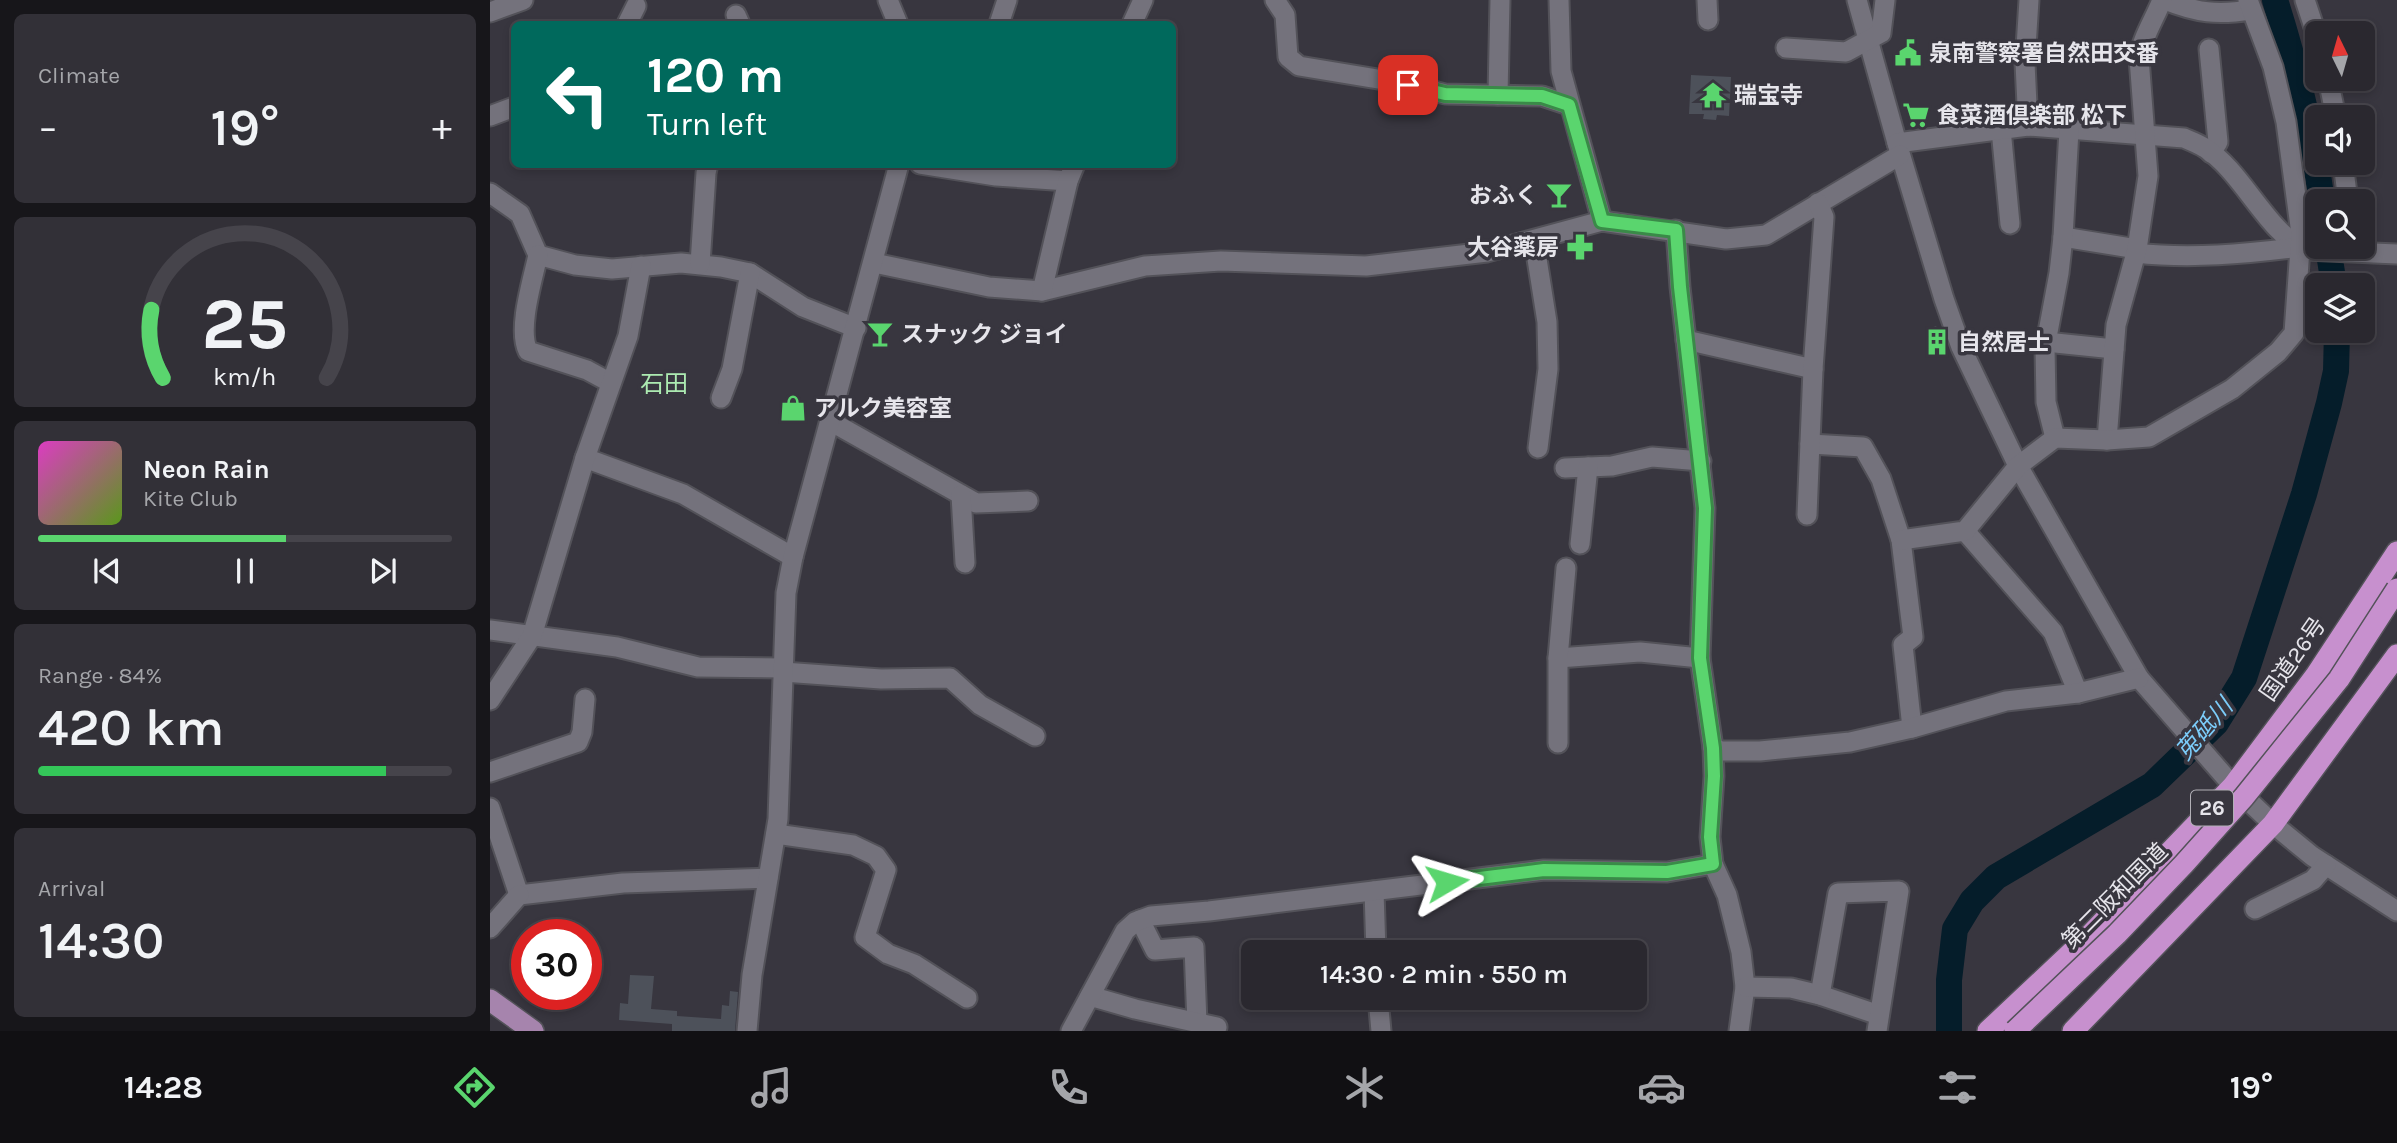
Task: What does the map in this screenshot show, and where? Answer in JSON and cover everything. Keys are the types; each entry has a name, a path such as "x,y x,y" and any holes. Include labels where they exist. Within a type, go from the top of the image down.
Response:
{"highway":[{"name":"国道26号","path":"2006,1027 2090,936 2316,675 2397,552"},
{"name":"第二阪和国道","path":"2006,1027 2117,934 2244,797 2339,679 2397,589"},
{"name":"26","path":"2073,1031 2273,824 2397,655"}],"main road":[{"path":"491,1003 534,1031"}],"street":[{"path":"490,12 523,0"},
{"path":"888,0 897,21"},
{"path":"1000,21 1007,0"},
{"path":"1133,21 1143,0"},
{"path":"1275,0 1285,15 1288,57 1299,65 1445,94 1542,96 1569,105"},
{"path":"1498,95 1500,0"},
{"path":"1559,0 1561,71 1602,221"},
{"path":"1857,0 1899,149 1961,347 2018,466 2139,678 2227,779 2273,824 2326,864 2397,911"},
{"path":"1786,48 1846,52 1869,41 1881,33 1885,0"},
{"path":"2028,126 2025,63 2029,0"},
{"path":"1901,540 1965,531 2018,466 2055,438 2106,440 2149,437 2232,389 2278,352 2294,333 2303,249 2286,122 2273,67 2250,5 2220,14 2189,10 2164,0 2140,47 2148,176 2136,251 2116,325 2106,440"},
{"path":"2305,0 2312,21"},
{"path":"628,21 636,6"},
{"path":"2209,49 2218,142 2211,153"},
{"path":"490,116 511,108"},
{"path":"874,263 989,287 1042,291 1145,266 1221,261 1366,266 1487,252 1602,221 1727,239 1766,235 1899,149 2028,126 2184,138 2211,153 2239,180 2276,226 2303,249"},
{"path":"2001,130 2010,224"},
{"path":"2055,438 2046,402 2044,373 2046,342 2063,237 2069,130"},
{"path":"700,264 707,168"},
{"path":"747,1031 752,975 778,819 786,593 793,557 898,168"},
{"path":"972,168 1071,173 1042,291"},
{"path":"490,193 520,214 538,255 525,324 524,344 528,351 587,370 611,383"},
{"path":"1807,515 1813,369 1824,217 1818,203"},
{"path":"1676,230 1705,508 1700,658 1713,748 1710,837 1713,864 1727,895 1741,952 1745,987 1739,1031"},
{"path":"2063,237 2170,257 2303,249"},
{"path":"1534,240 1547,322 1548,369 1538,448"},
{"path":"2375,252 2397,254"},
{"path":"538,255 575,265 612,269 681,263 750,273 803,307 856,328"},
{"path":"490,700 532,636 585,458 628,336 641,266"},
{"path":"721,398 732,369 750,273"},
{"path":"1686,340 1813,369"},
{"path":"2046,342 2114,349"},
{"path":"830,421 976,503 1028,501"},
{"path":"1810,444 1863,447 1881,479 1901,540 1913,637 1903,645 1912,728"},
{"path":"1565,468 1612,466 1652,457 1701,461"},
{"path":"585,458 683,494 793,557"},
{"path":"1580,544 1588,467"},
{"path":"961,495 965,563"},
{"path":"1965,531 2053,632 2078,693"},
{"path":"1558,743 1558,659 1566,568"},
{"path":"490,630 617,647 698,667 783,670 881,680 950,678 980,705 1035,736"},
{"path":"1558,659 1640,652 1700,658"},
{"path":"1713,748 1721,751 1760,751 1850,742 1912,728 2006,701 2078,693 2139,678"},
{"path":"490,772 578,742 582,732 585,699"},
{"path":"490,808 519,895"},
{"path":"776,834 853,845 876,856 886,870 865,937 888,954 914,964 967,998"},
{"path":"1070,1031 1125,932 1140,920 1151,916 1544,870 1667,872 1713,864"},
{"path":"2255,909 2313,880 2326,864"},
{"path":"490,928 519,895 623,883 768,878"},
{"path":"1374,891 1376,940"},
{"path":"1745,987 1791,988 1820,995 1878,1023 1899,891 1838,893 1820,995"},
{"path":"1140,920 1155,950 1194,947 1197,1023"},
{"path":"1090,996 1217,1027"},
{"path":"1379,1010 1381,1031"}],"building":[{"path":"1691,75 1731,77 1729,116 1717,115 1716,120 1703,119 1704,114 1689,114"},
{"path":"1936,326 1947,343 1929,349 1928,329"},
{"path":"630,975 654,976 651,1009 677,1011 677,1016 721,1019 722,1005 729,1006 730,991 738,992 735,1031 672,1031 672,1024 619,1020 620,1003 628,1004"}],"waterway":[{"name":"莵砥川","path":"2275,0 2303,100 2320,189"},
{"name":"莵砥川","path":"2330,259 2332,273"},
{"name":"莵砥川","path":"1949,1031 1949,980 1955,929 1972,901 1996,877 2152,785 2216,723 2244,678 2304,494 2336,371 2337,343"}],"place":[{"name":"泉南警察署自然田交番","path":"1908,53"},
{"name":"瑞宝寺","path":"1713,95"},
{"name":"食菜酒倶楽部 松下","path":"1916,115"},
{"name":"おふく","path":"1559,195"},
{"name":"大谷薬房","path":"1580,247"},
{"name":"スナック ジョイ","path":"880,334"},
{"name":"自然居士","path":"1937,342"},
{"name":"アルク美容室","path":"793,408"}],"district":[{"name":"石田","path":"664,384"}],"route":[{"path":"1408,85 1445,94 1542,96 1569,105 1602,221 1676,230 1705,508 1700,658 1713,748 1710,837 1713,864 1667,872 1544,870 1447,882"}]}
